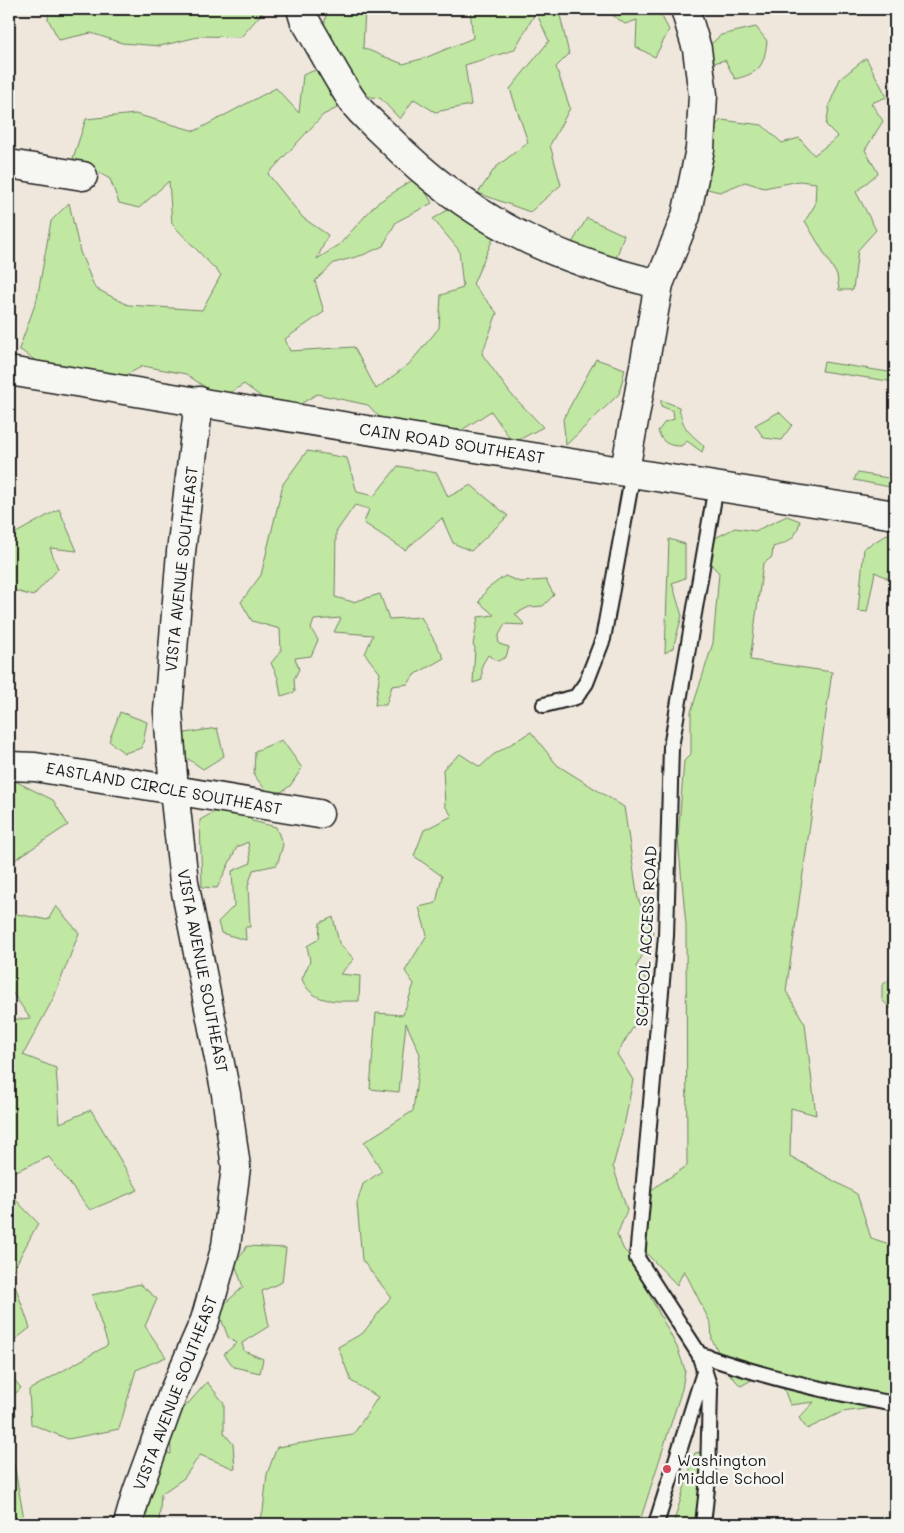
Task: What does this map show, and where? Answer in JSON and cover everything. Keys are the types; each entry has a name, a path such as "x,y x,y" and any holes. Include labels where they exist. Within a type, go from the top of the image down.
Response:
{"street":[{"path":"301,9 304,19 357,106 411,161 466,206 533,244 614,274 658,284"},
{"path":"629,471 658,284 686,216 696,176 702,136 703,95 697,49 684,9"},
{"path":"9,164 83,176"},
{"name":"CAIN ROAD SOUTHEAST","path":"9,370 488,450 895,515"},
{"name":"VISTA AVENUE SOUTHEAST","path":"128,1524 137,1492 173,1393 205,1320 226,1246 236,1167 226,1094 184,882 168,711 181,552 199,401"},
{"name":"EASTLAND CIRCLE SOUTHEAST","path":"9,766 35,767 319,814"}],"lane":[{"path":"544,705 576,697 586,684 603,639 629,471"},
{"name":"SCHOOL ACCESS ROAD","path":"703,1524 708,1479 710,1388 699,1354 637,1258 666,936 671,747 716,486"},
{"path":"699,1354 769,1376 895,1404"},
{"path":"656,1524 704,1372"}],"green space":[{"path":"49,9 152,9 160,12 173,9 259,9 263,12 241,37 202,36 160,46 122,43 91,33 59,40 48,19"},
{"path":"327,9 365,9 363,48 403,64 425,58 473,38 470,9 561,9 560,15 569,54 556,67 570,108 550,145 561,185 530,212 478,193 495,168 528,142 510,89 549,41 536,12 514,50 465,65 471,105 435,112 414,99 400,119 380,98 362,96 323,115 268,174 303,218 328,235 317,259 339,245 376,204 417,177 432,203 396,222 383,246 363,255 334,263 315,281 324,312 285,339 290,351 354,347 376,389 409,364 439,328 441,295 463,288 459,250 433,219 449,209 496,232 473,284 497,313 482,354 510,393 543,427 513,443 491,411 462,430 391,429 368,405 317,394 284,414 244,384 221,398 186,374 143,366 111,383 57,376 19,349 37,299 51,221 69,203 80,252 95,288 128,305 202,310 221,275 172,224 169,181 139,208 119,203 110,179 73,158 86,119 135,114 195,131 276,88 299,113 303,75 325,66 324,27"},
{"path":"604,9 658,9 669,30 655,57 636,47 637,20 625,24"},
{"path":"756,27 767,41 762,62 755,71 735,79 725,60 706,65 703,51 721,35"},
{"path":"866,58 887,97 871,103 883,121 865,150 878,173 856,192 876,230 858,250 853,290 839,290 837,275 805,221 815,205 816,183 799,181 764,188 745,182 720,192 699,187 705,136 721,120 762,125 782,143 799,138 814,155 838,137 826,125 830,103 840,79"},
{"path":"587,218 624,235 616,259 590,273 572,243"},
{"path":"596,359 625,369 619,394 566,445 563,419"},
{"path":"824,362 895,373 895,382 822,371"},
{"path":"661,400 679,407 682,421 687,430 704,446 702,452 687,441 681,446 677,446 666,443 662,438 658,431 665,422 674,419 673,411 661,406"},
{"path":"779,412 792,425 781,440 764,438 755,425"},
{"path":"307,451 347,458 357,492 374,496 398,466 437,473 448,497 471,485 508,516 471,551 453,543 442,518 405,550 364,523 369,509 355,505 336,532 335,597 353,602 380,594 389,619 421,617 444,658 414,675 408,684 392,686 386,705 375,705 380,673 365,654 373,635 334,632 341,618 314,620 311,629 318,640 311,656 295,658 299,669 294,679 295,692 281,696 278,678 271,663 281,651 280,629 252,621 241,602 261,575 283,484"},
{"path":"857,473 895,479 895,488 854,480"},
{"path":"59,509 77,551 50,548 58,569 33,596 9,589 9,537"},
{"path":"787,516 800,521 794,536 788,541 773,547 772,557 763,564 750,660 832,672 786,991 805,1024 816,1115 791,1108 790,1156 857,1194 871,1238 895,1246 895,1405 842,1412 807,1429 799,1418 814,1402 790,1405 784,1389 753,1379 741,1386 731,1376 712,1340 711,1324 684,1270 677,1285 647,1254 634,1206 658,1185 687,1166 686,925 678,839 684,761 691,754 691,712 713,643 719,573 709,562 715,538 735,528 755,531"},
{"path":"895,530 895,582 875,572 867,612 858,611 864,548"},
{"path":"669,539 685,544 685,578 672,583 682,616 673,648 665,653"},
{"path":"505,576 520,582 546,580 554,595 543,606 529,607 515,614 525,625 505,624 498,637 499,644 509,647 506,657 498,661 488,655 482,665 482,680 473,683 475,647 473,645 478,617 494,615 479,602 487,589"},
{"path":"120,712 147,722 142,748 124,753 109,741"},
{"path":"217,728 224,756 203,769 178,752 185,733"},
{"path":"531,732 557,765 624,807 638,899 654,934 636,967 646,979 641,1014 617,1054 633,1080 613,1166 627,1210 617,1235 624,1250 654,1280 650,1296 677,1347 685,1370 682,1389 639,1524 257,1524 263,1511 267,1474 277,1447 353,1435 378,1397 351,1381 338,1347 363,1333 391,1297 362,1260 357,1203 363,1184 382,1171 364,1142 413,1111 420,1054 406,1023 399,1092 370,1089 376,1013 403,1015 414,984 405,971 427,935 419,907 436,903 442,876 414,856 424,830 452,816 445,806 443,769 460,754 480,767 493,755"},
{"path":"282,740 302,768 290,786 272,798 254,775 255,751"},
{"path":"9,778 53,800 68,825 10,863"},
{"path":"242,808 252,821 276,827 283,845 277,865 253,870 248,886 250,927 245,927 246,940 221,933 218,922 234,906 232,871 251,863 248,842 237,847 217,888 202,887 200,820 219,809"},
{"path":"56,906 79,933 54,997 23,1055 56,1068 60,1123 91,1110 138,1190 90,1210 49,1157 9,1174 9,1020 30,1018 9,988 12,913 48,920"},
{"path":"333,917 339,943 354,959 340,974 360,976 359,1001 333,1001 318,997 306,987 302,979 310,961 307,946 319,939 320,923"},
{"path":"895,976 895,1012 882,1000 882,985"},
{"path":"9,1193 38,1223 11,1274 30,1328 9,1344"},
{"path":"247,1246 286,1248 282,1282 262,1291 269,1326 242,1343 244,1351 263,1359 260,1373 234,1367 224,1354 237,1343 228,1337 218,1310 243,1287 235,1264"},
{"path":"140,1284 157,1299 145,1326 166,1357 136,1370 119,1429 68,1439 31,1424 29,1390 108,1345 92,1295"},
{"path":"9,1373 21,1388 9,1400"},
{"path":"207,1382 224,1403 224,1433 233,1444 235,1469 200,1455 184,1478 161,1494 159,1524 138,1524 136,1520 150,1498 150,1471 161,1451 171,1454 170,1424"},
{"path":"9,1447 11,1448 25,1524 9,1524"},
{"path":"700,1452 696,1524 673,1524 695,1453"}],"place":[{"name":"Washington Middle School","path":"667,1469"}]}
